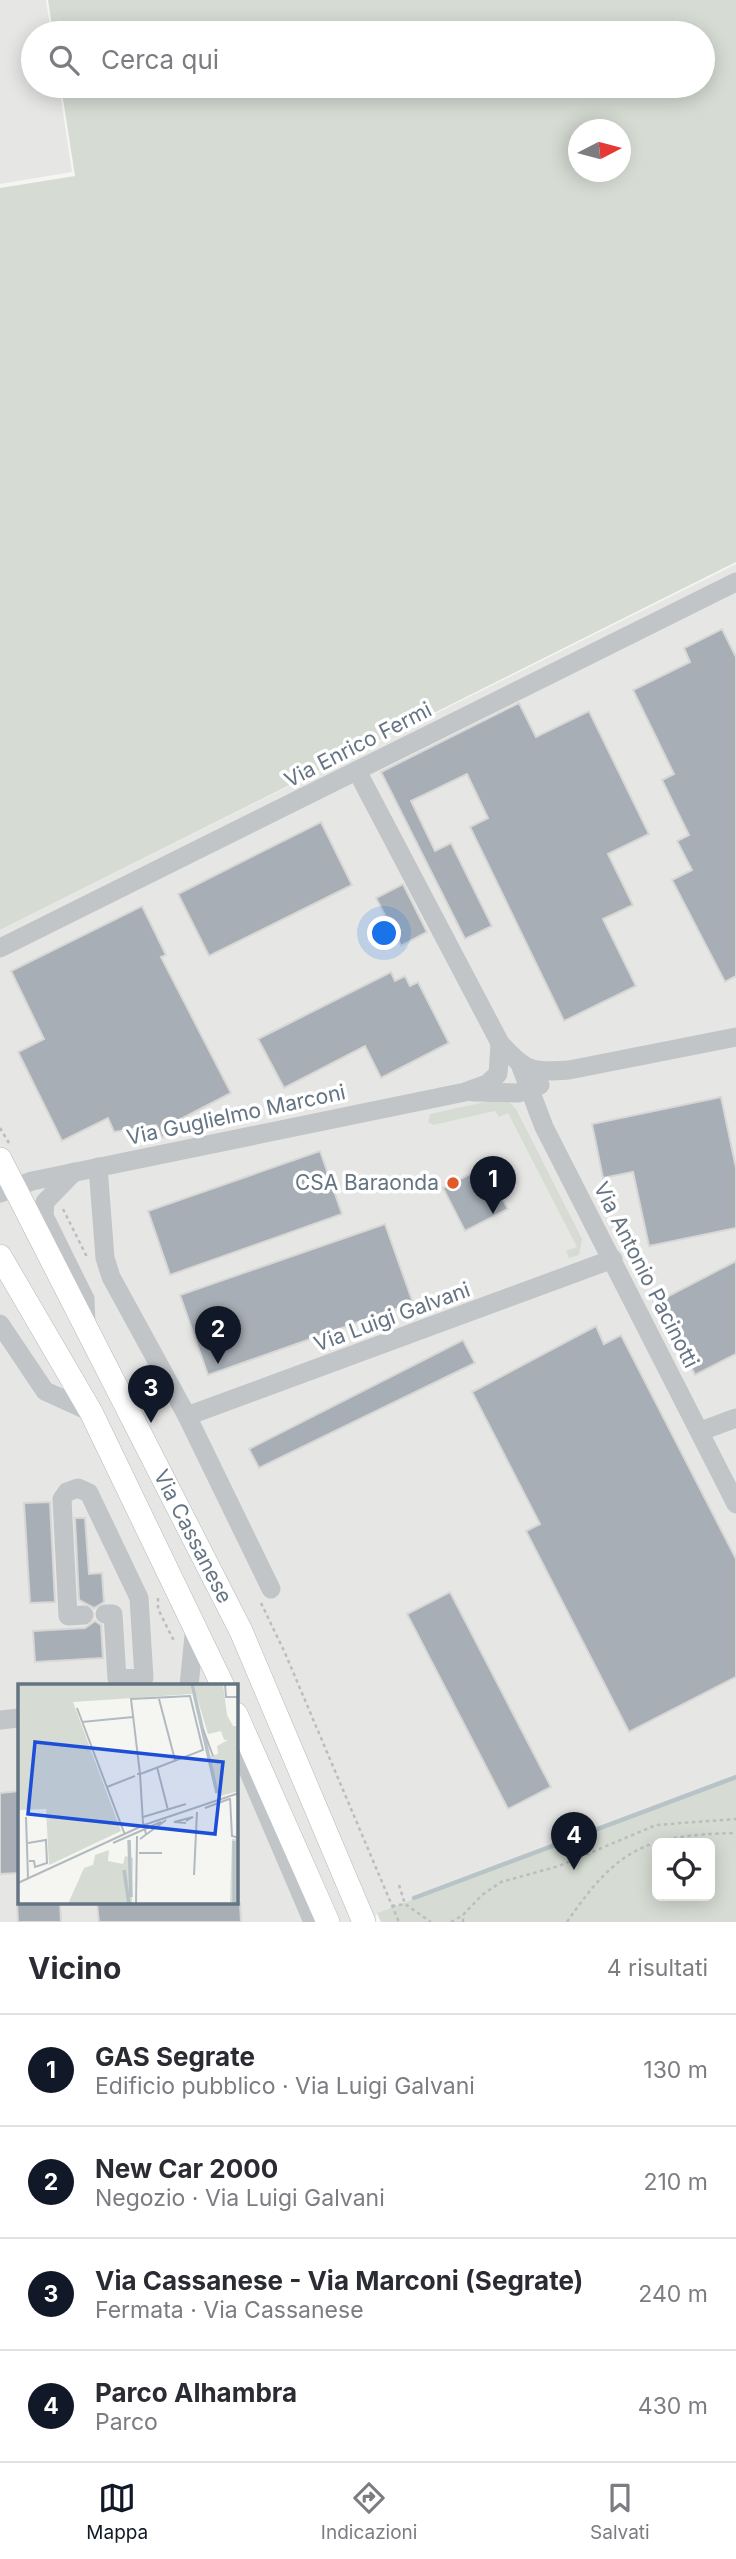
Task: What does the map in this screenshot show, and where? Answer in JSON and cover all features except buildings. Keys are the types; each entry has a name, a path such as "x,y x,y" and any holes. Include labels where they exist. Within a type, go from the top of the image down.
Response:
{"main road":[{"name":"Via Cassanese","path":"0,1158 8,1189 86,1325 241,1630 364,1922"},
{"name":"Via Cassanese","path":"0,1256 91,1412 222,1684"},
{"path":"238,1719 328,1922"}],"street":[{"name":"Via Enrico Fermi","path":"0,948 736,582"},
{"path":"357,771 500,1043 520,1065"},
{"name":"Via Guglielmo Marconi","path":"520,1065 543,1072 569,1070 736,1037"},
{"name":"Via Guglielmo Marconi","path":"8,1189 98,1167 465,1092 487,1084 498,1074 500,1043"},
{"name":"Via Antonio Pacinotti","path":"520,1065 544,1127 736,1504"},
{"name":"Via Guglielmo Marconi","path":"465,1092 529,1090 569,1070"},
{"path":"98,1167 105,1258 111,1277 187,1416 263,1590"},
{"path":"75,1172 45,1202 44,1216 85,1299 86,1325"},
{"name":"Via Luigi Galvani","path":"187,1416 613,1259"},
{"path":"0,1324 8,1345 45,1391 91,1412"},
{"path":"701,1431 736,1418"},
{"path":"84,1615 68,1616 62,1499 68,1492 78,1488 89,1493 139,1598 144,1678 117,1682 113,1614 105,1615"},
{"path":"185,1681 195,1624"},
{"path":"0,1720 18,1718"},
{"path":"238,1747 313,1922"}],"path":[{"path":"52,1194 58,1198 93,1269"},
{"path":"263,1590 285,1653 398,1922"},
{"path":"452,1922 501,1882 559,1866 656,1825 736,1819"},
{"path":"567,1922 593,1883 645,1844 672,1836 736,1833"},
{"path":"399,1885 405,1904 430,1922"},
{"path":"392,1906 405,1904"},
{"path":"463,1915 463,1922"}],"shaded area":[{"path":"0,0 46,0 49,21 21,21 21,98 61,98 72,172 0,184"},
{"path":"48,0 736,0 736,562 0,930 0,188 75,176 63,98 715,98 715,21 51,21"},
{"path":"736,564 736,1777 377,1913 374,1922 0,1922 0,930"},
{"path":"494,1100 509,1102 516,1109 582,1239 579,1255 569,1258 566,1251 577,1247 508,1113 499,1117 495,1111 433,1125 428,1122 430,1114"},
{"path":"736,1777 736,1922 381,1922 377,1913"}],"waterway":[{"path":"414,1898 736,1777"}],"place":[{"name":"CSA Baraonda","path":"453,1183"},
{"name":"GAS Segrate","path":"493,1214"},
{"name":"New Car 2000","path":"218,1364"},
{"name":"Via Cassanese - Via Marconi (Segrate)","path":"151,1423"},
{"name":"Parco Alhambra","path":"574,1870"}]}
